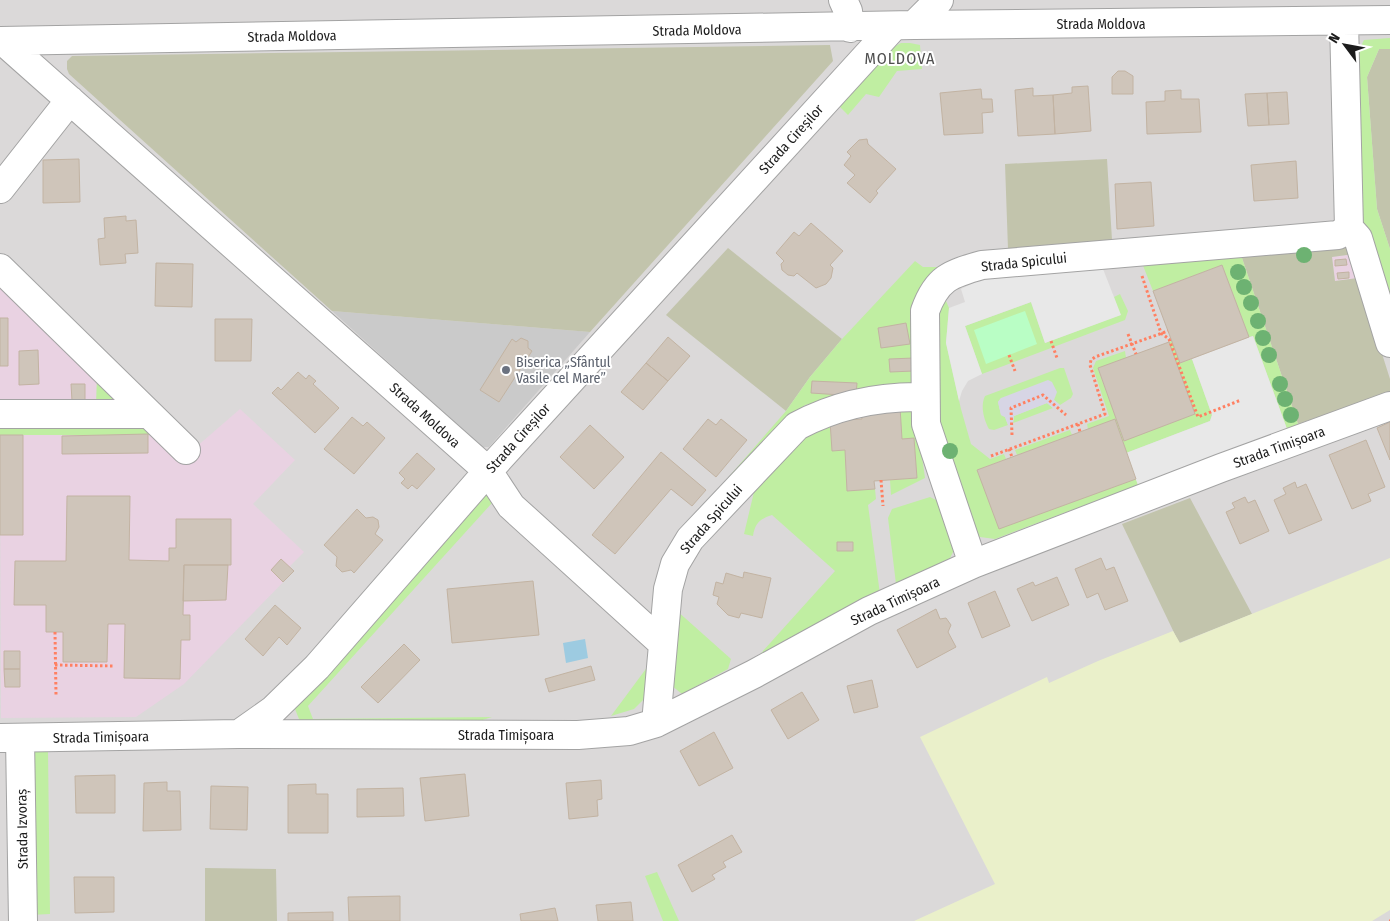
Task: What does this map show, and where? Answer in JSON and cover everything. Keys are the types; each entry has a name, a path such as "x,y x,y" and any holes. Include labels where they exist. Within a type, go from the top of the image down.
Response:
{"street":[{"path":"843,0 848,11 850,28"},
{"name":"Strada Cireșilor","path":"239,734 273,710 317,667 488,471 904,26 939,0"},
{"path":"1328,14 1348,228 1358,238 1390,343"},
{"name":"Strada Moldova","path":"2,41 850,28 1328,14 1390,20"},
{"name":"Strada Moldova","path":"2,41 488,471 512,506 662,643"},
{"path":"0,189 70,100"},
{"name":"Strada Spicului","path":"656,723 662,643 670,579 682,551 690,539 796,426 817,415 855,403 906,396 924,397 926,374 925,311 930,296 941,282 959,271 982,265 1338,234 1348,228"},
{"path":"0,268 186,450"},
{"path":"924,397 926,424 973,564"},
{"name":"Strada Timișoara","path":"10,738 239,734 578,735 629,731 656,723 754,674 869,611 973,564 1221,468 1390,406"},
{"path":"0,414 149,414"},
{"name":"Strada Izvoraș","path":"10,738 23,921"}],"path":[{"path":"1138,251 1138,263 1161,334 1170,339 1198,417 1241,400"},
{"path":"991,456 1105,414 1090,365 1091,360 1168,331"},
{"path":"1128,334 1136,354"},
{"path":"1051,341 1058,358"},
{"path":"1009,355 1015,371"},
{"path":"1012,435 1011,408 1043,395 1066,415"},
{"path":"1078,424 1080,432"},
{"path":"1009,449 1012,457"},
{"path":"881,480 884,506"},
{"path":"54,632 56,695"},
{"path":"55,665 115,666"}],"shaded area":[{"path":"0,0 1390,0 1390,921 0,921"},
{"path":"830,45 833,61 590,332 332,311 69,74 67,69 67,61 72,56"},
{"path":"1379,49 1390,49 1390,249 1377,209 1367,77"},
{"path":"1107,159 1112,240 1008,249 1005,164"},
{"path":"1352,243 1354,254 1332,257 1335,281 1358,278 1390,379 1390,392 1298,424 1241,255"},
{"path":"728,248 842,339 810,377 786,411 666,315"},
{"path":"1354,254 1358,278 1335,281 1332,257"},
{"path":"1103,269 1121,315 1045,343 1031,302 965,326 982,374 968,381 959,401 946,343 949,308 965,302 961,289 979,280"},
{"path":"0,278 97,377 96,406 0,407"},
{"name":"Biserica „Sfântul Vasile cel Mare”","path":"332,311 590,332 489,447 482,447"},
{"path":"1253,336 1287,429 1138,485 1126,453 1210,421 1212,415 1192,359"},
{"path":"1048,380 1052,382 1057,392 1054,400 1060,405 1053,408 1047,403 1014,416 1013,423 1008,425 1005,417 1001,415 998,402 1001,398"},
{"path":"240,409 295,460 253,504 304,552 290,566 294,571 184,684 136,717 1,718 0,435 154,435 195,448"},
{"path":"1190,498 1252,614 1179,643 1122,524"},
{"path":"1390,558 1390,910 1372,921 914,921 995,884 920,737 1047,677 1049,683 1173,631 1180,643"},
{"path":"205,868 276,869 277,921 205,921"}],"green space":[{"path":"1390,38 1390,49 1379,49 1367,77 1377,209 1390,249 1390,310 1355,198 1356,56 1364,40"},
{"path":"901,43 920,45 922,69 897,71 879,97 866,94 848,115 839,106 892,48"},
{"path":"1241,255 1298,424 1287,429 1253,336 1249,337 1222,265 1153,291 1142,263"},
{"path":"915,261 923,267 941,267 920,382 805,405 734,481 726,480 786,411 810,377 842,339"},
{"path":"941,289 949,308 946,343 971,444 990,459 1004,454 1006,459 977,470 1136,479 1138,485 995,539 980,537 970,532 939,448 936,295"},
{"path":"1120,294 1128,311 1125,320 982,374 965,326 1031,302 1045,343 1120,315 1114,297"},
{"path":"1025,311 1037,344 986,364 974,330"},
{"path":"1172,341 1180,363 1192,359 1212,415 1210,421 1126,453 1088,429 1087,424 1109,416 1093,368 1096,361 1125,351 1126,358 1098,369 1124,440 1195,414 1169,342"},
{"path":"1064,368 1073,394 1071,398 1060,405 1054,400 1001,398 998,402 1001,415 1005,417 1008,425 994,430 989,429 983,413 985,396"},
{"path":"97,377 133,406 96,406"},
{"path":"1047,403 1053,408 1013,423 1014,416"},
{"path":"900,407 912,409 916,414 925,478 891,495 890,480 917,478 914,439 902,439"},
{"path":"131,417 154,435 0,435 0,421"},
{"path":"830,421 832,451 845,450 847,491 875,489 876,499 868,505 880,594 754,661 835,571 772,515 759,522 753,536 744,534 758,475 792,440"},
{"path":"1070,430 1072,435 1017,455 1015,450"},
{"path":"488,490 495,497 492,503 308,706 313,719 492,717 473,723 303,724 295,709 298,702"},
{"path":"930,497 940,502 953,546 953,552 946,566 896,584 888,518 892,509"},
{"path":"676,610 731,659 728,669 682,694 671,685"},
{"path":"654,658 645,698 634,709 611,716"},
{"path":"48,751 50,914 30,915 33,752"},
{"path":"657,872 679,921 663,921 645,876"}],"water":[{"path":"585,639 588,658 566,663 563,643"}],"building":[{"path":"1118,71 1125,71 1133,76 1133,94 1112,94 1112,77"},
{"path":"1088,86 1091,131 1055,134 1053,95 1072,93 1072,87"},
{"path":"1033,88 1033,96 1053,95 1055,134 1018,136 1015,90"},
{"path":"981,89 982,99 992,99 993,112 982,113 983,133 944,135 940,93"},
{"path":"1181,90 1181,99 1199,99 1201,132 1147,134 1146,102 1165,101 1165,91"},
{"path":"1287,92 1289,124 1269,125 1267,93"},
{"path":"1267,93 1269,125 1248,126 1245,94"},
{"path":"867,139 868,144 896,169 876,191 878,193 870,203 847,183 855,175 844,165 851,156 847,152 859,140"},
{"path":"79,159 80,202 43,203 43,160"},
{"path":"1296,161 1298,198 1254,201 1251,165"},
{"path":"1151,182 1154,226 1117,229 1115,184"},
{"path":"126,216 126,221 136,220 138,253 125,254 126,263 100,265 98,239 105,238 104,218"},
{"path":"811,223 843,251 830,265 833,268 831,278 826,284 816,288 797,273 794,276 788,275 782,270 781,264 784,261 776,253 794,232 799,236"},
{"path":"1346,259 1347,265 1335,266 1335,260"},
{"path":"156,263 193,264 192,307 155,306"},
{"path":"1222,265 1249,337 1180,363 1153,291"},
{"path":"1349,272 1349,278 1338,279 1337,273"},
{"path":"0,318 8,318 8,366 0,366"},
{"path":"215,319 252,319 251,361 215,361"},
{"path":"906,323 910,344 881,348 878,328"},
{"path":"668,337 690,356 668,381 646,363"},
{"name":"Biserica „Sfântul Vasile cel Mare”","path":"521,338 528,341 528,348 532,351 499,402 480,390 512,339 516,342"},
{"path":"1169,342 1195,414 1124,441 1098,368"},
{"path":"38,350 39,384 19,385 19,351"},
{"path":"914,358 914,371 890,372 889,359"},
{"path":"646,363 668,381 643,410 621,392"},
{"path":"298,372 306,379 309,375 316,381 313,384 339,408 315,433 272,393 278,387 281,390"},
{"path":"812,381 857,383 856,396 811,393"},
{"path":"71,384 85,384 85,401 72,401"},
{"path":"900,407 902,439 914,438 917,478 874,481 875,489 847,491 845,450 832,451 830,421 862,419 861,409"},
{"path":"352,417 363,426 367,422 385,438 354,474 324,449"},
{"path":"708,419 716,425 721,419 747,440 716,477 683,449"},
{"path":"1115,419 1136,479 999,529 977,470"},
{"path":"1390,422 1390,460 1377,428"},
{"path":"590,425 624,457 594,489 560,457"},
{"path":"148,434 148,453 62,454 62,436"},
{"path":"0,435 23,435 23,535 0,535"},
{"path":"1366,440 1385,487 1368,494 1371,501 1352,509 1329,455"},
{"path":"661,452 706,490 692,506 671,489 615,554 592,535"},
{"path":"417,453 435,469 417,489 412,485 408,489 401,483 405,479 399,473"},
{"path":"1295,482 1297,488 1306,484 1322,520 1289,534 1274,500 1286,494 1283,488"},
{"path":"67,496 130,496 129,560 169,561 169,548 176,548 176,519 231,519 231,565 184,565 183,615 190,615 190,640 181,640 180,679 124,678 125,624 108,624 107,662 63,662 63,632 46,632 46,605 14,605 15,561 66,561"},
{"path":"1245,497 1248,503 1255,500 1269,531 1240,544 1226,512 1235,508 1232,503"},
{"path":"357,509 366,518 373,517 378,520 379,527 375,534 383,540 354,573 351,570 342,572 336,566 337,557 324,545"},
{"path":"837,542 853,542 853,551 837,551"},
{"path":"1101,558 1106,570 1114,567 1128,601 1105,610 1098,593 1087,598 1075,569"},
{"path":"281,559 294,571 283,582 271,570"},
{"path":"184,565 228,565 226,600 183,601"},
{"path":"744,572 771,578 762,618 741,613 739,618 728,615 717,604 719,597 713,595 716,582 723,584 726,573 743,578"},
{"path":"1057,577 1069,605 1032,621 1017,589 1033,582 1035,586"},
{"path":"533,581 539,635 452,643 447,589"},
{"path":"995,591 1010,626 982,638 968,603"},
{"path":"275,605 301,628 287,645 279,637 263,656 245,639"},
{"path":"936,609 940,619 946,618 951,625 948,632 956,647 917,668 897,630"},
{"path":"404,644 420,660 378,703 361,687"},
{"path":"4,651 20,651 20,669 4,669"},
{"path":"591,666 595,680 549,692 545,679"},
{"path":"4,669 20,669 20,687 5,687"},
{"path":"872,680 878,707 854,713 847,686"},
{"path":"802,692 819,720 788,739 771,710"},
{"path":"714,732 733,768 699,786 680,751"},
{"path":"465,774 469,816 425,821 420,778"},
{"path":"115,775 115,813 76,813 75,776"},
{"path":"601,780 602,799 597,800 598,816 569,819 566,783"},
{"path":"167,782 167,791 180,791 181,830 143,831 144,783"},
{"path":"316,784 316,794 328,794 328,833 288,833 288,785"},
{"path":"211,786 248,787 247,830 210,829"},
{"path":"403,788 404,816 357,817 357,789"},
{"path":"732,835 742,852 723,862 726,867 712,875 715,879 692,892 678,865"},
{"path":"74,877 114,877 114,912 75,913"},
{"path":"400,896 400,921 349,921 348,897"},
{"path":"631,902 633,921 598,921 596,905"},
{"path":"555,908 558,921 521,921 520,914"},
{"path":"333,912 333,921 288,921 288,913"}],"place":[{"name":"Biserica „Sfântul Vasile cel Mare”","path":"506,370"}],"district":[{"name":"MOLDOVA","path":"900,58"}]}
